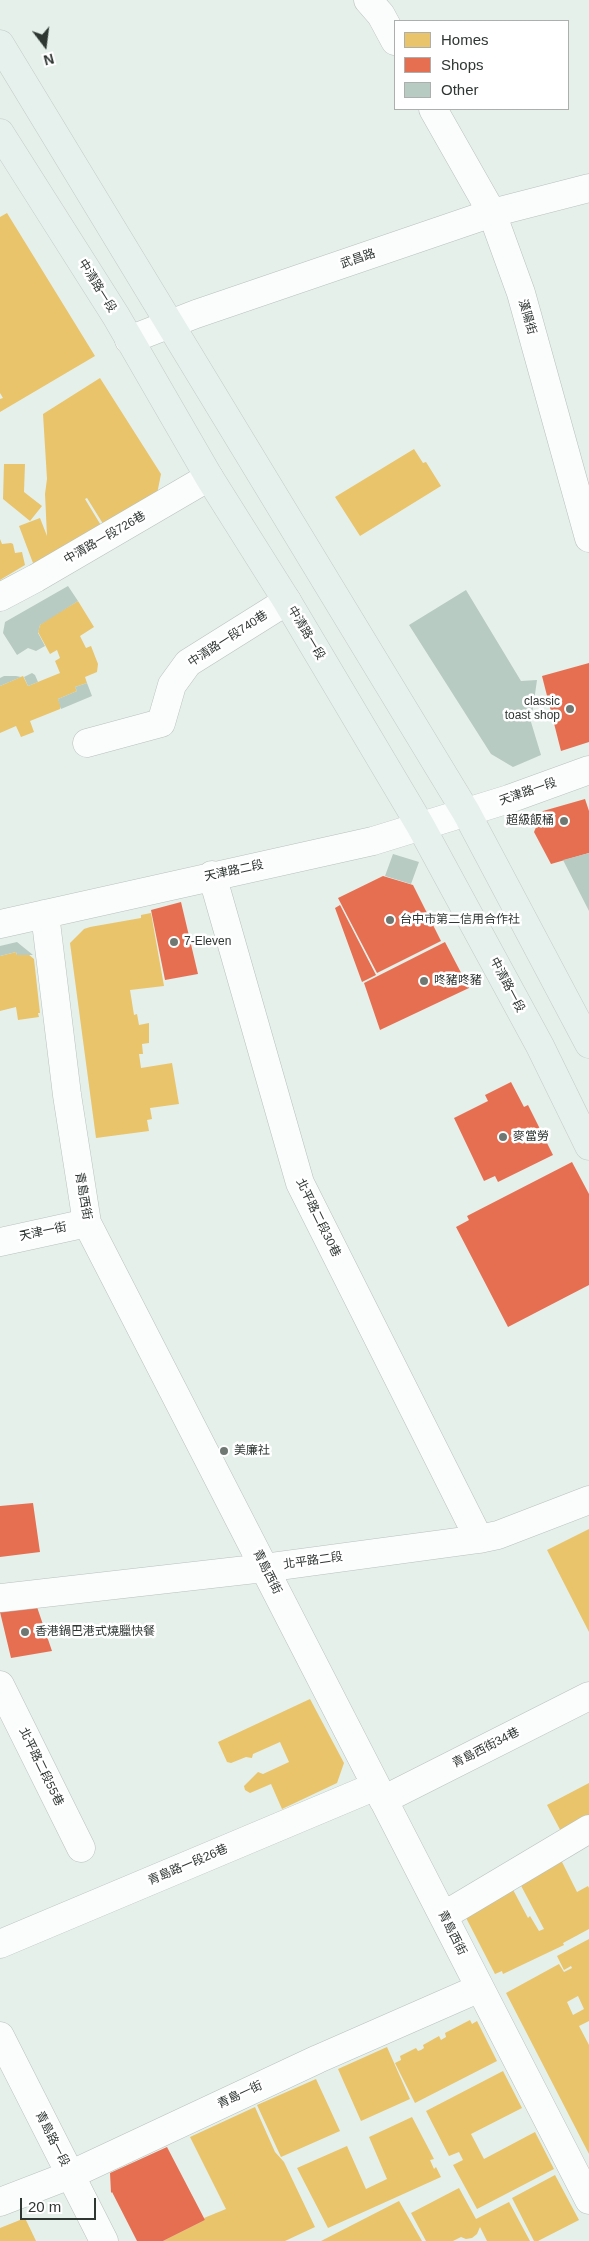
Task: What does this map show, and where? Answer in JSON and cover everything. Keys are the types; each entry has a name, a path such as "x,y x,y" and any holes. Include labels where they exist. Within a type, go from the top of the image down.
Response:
{"main road":[{"path":"0,44 466,812 589,1044"},
{"name":"中清路一段","path":"0,133 116,316 208,477 287,601 420,825 540,1046 589,1146"}],"street":[{"path":"368,0 381,15 394,39"},
{"name":"漢陽街","path":"435,110 492,214 521,293 589,538"},
{"name":"武昌路","path":"129,340 170,323 492,214 589,188"},
{"name":"中清路一段726巷","path":"0,597 36,578 208,477"},
{"name":"中清路一段740巷","path":"87,743 161,723 172,685 188,663 287,601"},
{"name":"天津路一段","path":"466,812 519,796 589,770"},
{"name":"天津路二段","path":"0,924 212,875 373,841 466,812"},
{"name":"北平路二段30巷","path":"212,875 300,1183 478,1539"},
{"name":"青島西街","path":"45,914 67,1095 87,1223 589,2200"},
{"name":"天津一街","path":"0,1242 87,1223"},
{"name":"北平路二段","path":"0,1598 264,1568 478,1539 498,1535 589,1500"},
{"name":"北平路二段55巷","path":"0,1685 81,1848"},
{"name":"青島西街34巷","path":"380,1793 589,1696"},
{"name":"青島路一段26巷","path":"0,1944 380,1793"},
{"path":"444,1916 589,1829"},
{"name":"青島一街","path":"0,2202 70,2175 318,2059 480,1988"},
{"name":"青島路一段","path":"0,2036 104,2241"}],"building: Homes":[{"path":"7,213 95,356 0,412 0,399 3,398 0,393 0,217"},
{"path":"100,378 161,474 157,494 105,527 87,498 85,499 102,527 54,555 33,563 19,526 40,518 47,536 45,494 47,479 43,414"},
{"path":"414,449 423,463 426,462 441,486 360,536 335,497"},
{"path":"4,464 25,464 24,492 42,506 30,521 3,499"},
{"path":"0,539 2,544 13,544 15,553 22,552 25,565 0,580"},
{"path":"78,601 94,627 80,636 86,648 91,646 98,664 97,672 85,677 87,683 75,687 77,691 58,699 61,706 60,709 30,721 34,732 21,737 16,726 0,733 0,686 23,676 28,686 60,673 55,661 60,658 57,650 50,654 38,632 40,625 46,620"},
{"path":"151,913 164,986 130,990 134,1015 137,1014 139,1025 149,1023 149,1043 142,1044 143,1054 139,1054 141,1068 172,1063 179,1104 150,1108 152,1119 147,1120 149,1131 96,1138 70,943 84,929 141,918 141,915"},
{"path":"16,952 17,955 28,954 34,959 39,1017 18,1020 16,1007 0,1011 0,956"},
{"path":"589,1529 589,1632 547,1550"},
{"path":"310,1699 344,1763 337,1783 282,1809 271,1784 250,1793 245,1790 244,1786 258,1772 263,1774 289,1762 280,1742 253,1754 252,1758 246,1757 231,1763 227,1762 218,1742"},
{"path":"589,1783 589,1826 565,1839 547,1805"},
{"path":"560,1858 577,1892 588,1886 589,1888 589,1929 563,1943 564,1945 503,1974 502,1971 495,1974 462,1910 510,1884 528,1918 530,1916 539,1931 544,1929 518,1880"},
{"path":"589,1939 589,2021 579,2026 589,2045 589,2154 506,1993 559,1964 564,1972 572,1968 571,1966 564,1970 557,1956","holes":["578,1996 584,2009 573,2015 567,2002"]},
{"path":"470,2020 472,2024 477,2021 497,2061 415,2103 395,2063 401,2060 400,2056 416,2048 418,2051 421,2050 424,2048 423,2045 439,2036 441,2040 446,2037 445,2033"},
{"path":"387,2047 410,2099 361,2121 338,2069"},
{"path":"503,2071 522,2108 471,2134 484,2159 535,2132 554,2169 477,2209 453,2165 463,2160 459,2152 449,2156 426,2111"},
{"path":"316,2079 340,2131 281,2157 257,2105"},
{"path":"255,2107 275,2152 284,2162 315,2227 285,2241 163,2241 205,2220 204,2218 226,2209 190,2137"},
{"path":"412,2117 434,2159 430,2160 434,2169 436,2167 441,2177 328,2228 297,2168 347,2146 366,2189 387,2179 369,2137"},
{"path":"555,2175 579,2220 538,2241 534,2241 512,2198"},
{"path":"459,2188 476,2219 509,2202 530,2241 487,2241 480,2227 477,2234 472,2238 466,2239 461,2237 453,2241 426,2241 411,2213"},
{"path":"399,2201 422,2241 321,2241"},
{"path":"25,2218 36,2241 0,2241 0,2228"}],"building: Shops":[{"name":"classic toast shop","path":"589,663 589,742 561,751 542,676"},
{"name":"超級飯桶","path":"585,799 589,811 589,853 551,864 534,832 543,811"},
{"name":"台中市第二信用合作社","path":"383,876 413,885 441,941 377,973 338,898"},
{"name":"7-Eleven","path":"181,902 198,974 165,980 151,910"},
{"path":"340,905 376,975 362,982 335,908"},
{"name":"咚豬咚豬","path":"445,942 469,988 380,1030 364,983"},
{"name":"麥當勞","path":"511,1082 524,1107 528,1105 553,1155 498,1182 495,1176 484,1181 454,1118 488,1101 485,1095"},
{"path":"572,1162 589,1194 589,1285 508,1327 456,1227 469,1220 467,1216"},
{"path":"33,1503 40,1552 0,1557 0,1506"},
{"name":"香港鍋巴港式燒臘快餐","path":"37,1607 52,1651 11,1658 0,1612"},
{"path":"167,2147 205,2220 163,2241 137,2241 111,2193 110,2173"}],"building: Other":[{"path":"68,586 78,601 40,625 38,633 45,646 36,651 28,648 17,655 3,633 5,622"},
{"path":"466,590 521,681 537,680 531,722 541,755 513,767 491,754 409,625"},
{"path":"32,673 38,682 28,686 24,677"},
{"path":"4,676 21,677 0,686 0,678"},
{"path":"87,683 92,696 61,709 58,699 77,691 75,687"},
{"path":"589,853 589,911 563,860"},
{"path":"393,854 419,862 411,884 385,876"},
{"path":"17,942 33,955 17,955 16,952 0,956 0,946"}],"place":[{"name":"classic toast shop","path":"570,709"},
{"name":"超級飯桶","path":"564,821"},
{"name":"台中市第二信用合作社","path":"390,920"},
{"name":"7-Eleven","path":"174,942"},
{"name":"咚豬咚豬","path":"424,981"},
{"name":"麥當勞","path":"503,1137"},
{"name":"美廉社","path":"224,1451"},
{"name":"香港鍋巴港式燒臘快餐","path":"25,1632"}]}
